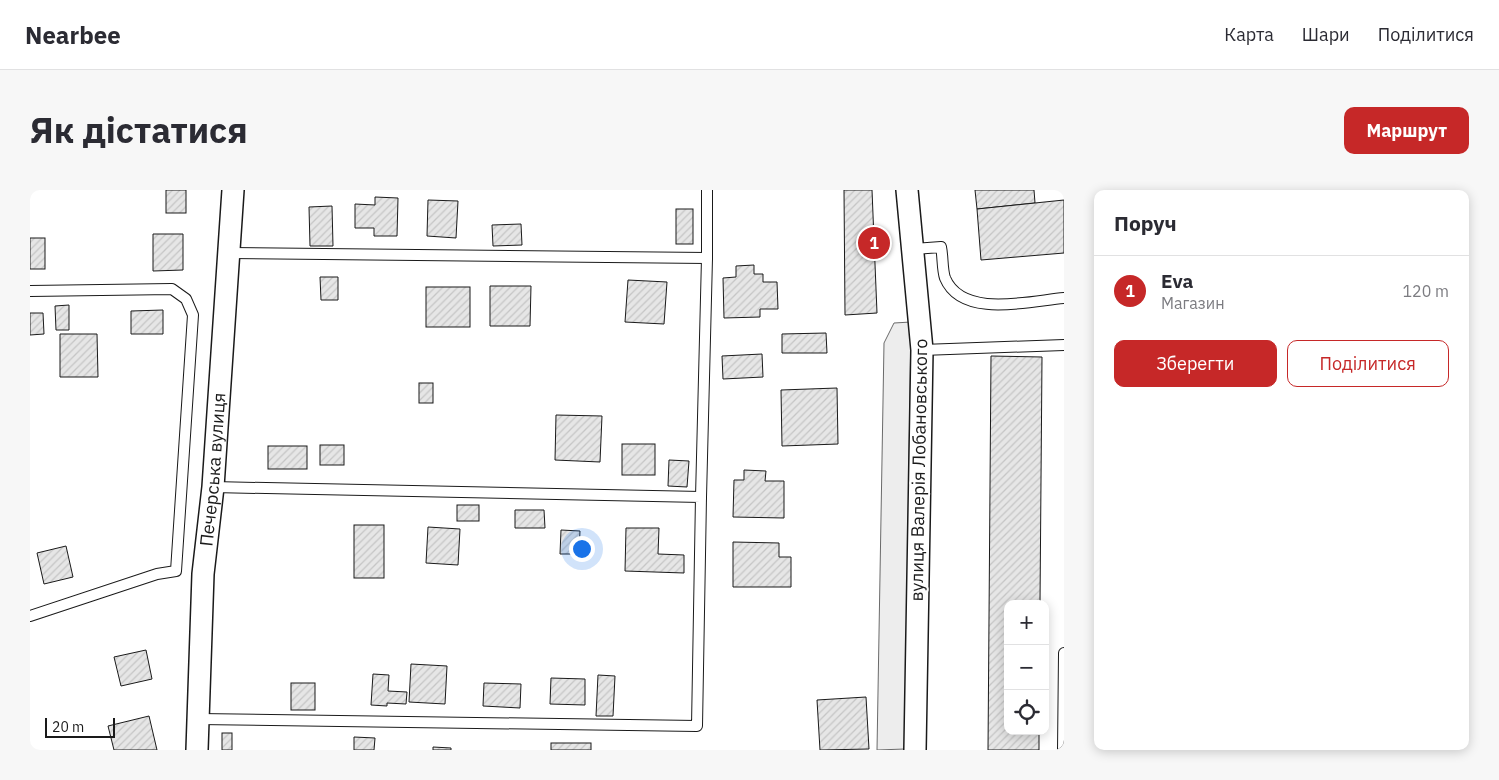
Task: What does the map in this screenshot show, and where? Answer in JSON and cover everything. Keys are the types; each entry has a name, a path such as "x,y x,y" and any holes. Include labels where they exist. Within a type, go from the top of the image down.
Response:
{"street":[{"name":"Печерська вулиця","path":"197,750 202,574 212,487 232,190"},
{"name":"вулиця Валерія Лобановського","path":"908,190 922,350 915,750"}],"lane":[{"path":"198,719 697,726 707,190"},
{"path":"914,249 941,247 945,278 956,293 970,302 987,305 1064,298"},
{"path":"229,253 707,258"},
{"path":"30,291 172,289 186,299 193,315 176,571 157,574 30,616"},
{"path":"922,350 1064,345"},
{"path":"212,487 701,498"},
{"path":"1063,750 1064,653"}],"shaded area":[{"path":"911,322 905,749 877,750 884,343 894,323"}],"building":[{"path":"166,190 186,190 186,213 166,213"},
{"path":"844,190 872,190 877,313 845,315"},
{"path":"975,190 1034,190 1035,203 977,209"},
{"path":"375,197 398,198 397,236 374,236 374,228 355,228 355,204 375,205"},
{"path":"428,200 458,201 456,238 427,236"},
{"path":"1064,200 1064,253 981,260 977,209"},
{"path":"332,206 333,246 310,246 309,207"},
{"path":"676,209 693,209 693,244 676,244"},
{"path":"521,224 522,245 493,246 492,225"},
{"path":"153,234 183,234 183,270 153,271"},
{"path":"30,238 45,238 45,269 30,269"},
{"path":"754,265 754,274 763,274 763,282 777,282 778,309 760,309 760,317 724,318 723,278 736,277 736,266"},
{"path":"320,277 338,277 338,300 321,300"},
{"path":"628,280 667,282 664,324 625,322"},
{"path":"490,286 531,286 530,326 490,326"},
{"path":"426,287 470,287 470,327 426,327"},
{"path":"69,305 69,330 56,330 55,306"},
{"path":"163,310 163,334 131,334 131,311"},
{"path":"30,313 43,313 44,334 30,335"},
{"path":"826,333 827,353 782,353 782,334"},
{"path":"60,334 97,334 98,377 60,377"},
{"path":"762,354 763,377 723,379 722,356"},
{"path":"991,356 1042,357 1040,600 1004,600 1004,735 1039,735 1039,750 988,750"},
{"path":"419,383 433,383 433,403 419,403"},
{"path":"837,388 838,444 782,446 781,390"},
{"path":"556,415 602,416 600,462 555,460"},
{"path":"622,444 655,444 655,475 622,475"},
{"path":"320,445 344,445 344,465 320,465"},
{"path":"268,446 307,446 307,469 268,469"},
{"path":"669,460 689,461 687,487 668,486"},
{"path":"744,470 766,471 765,481 784,481 784,518 733,517 734,480 744,480"},
{"path":"457,505 479,505 479,521 457,521"},
{"path":"515,510 544,510 545,528 515,528"},
{"path":"354,525 384,525 384,578 354,578"},
{"path":"428,527 460,529 458,565 426,563"},
{"path":"626,528 659,528 658,554 684,555 684,573 625,571"},
{"path":"561,530 580,531 579,554 560,554"},
{"path":"733,542 779,543 779,557 791,557 791,587 733,587"},
{"path":"66,546 73,577 44,584 37,553"},
{"path":"146,650 152,679 121,686 114,657"},
{"path":"411,664 447,666 445,704 409,702"},
{"path":"373,674 389,675 388,691 407,692 406,704 387,703 387,706 371,705"},
{"path":"598,675 615,676 613,716 596,716"},
{"path":"551,678 585,679 585,705 550,704"},
{"path":"291,683 315,683 315,710 291,710"},
{"path":"484,683 521,684 520,708 483,706"},
{"path":"866,697 869,749 820,750 817,700"},
{"path":"149,716 157,750 114,750 108,726"},
{"path":"222,733 232,733 232,750 222,750"},
{"path":"354,737 375,738 374,750 354,750"},
{"path":"551,743 591,743 591,750 551,750"},
{"path":"433,747 451,748 451,750 433,750"}],"place":[{"name":"Eva","path":"874,243"}]}
